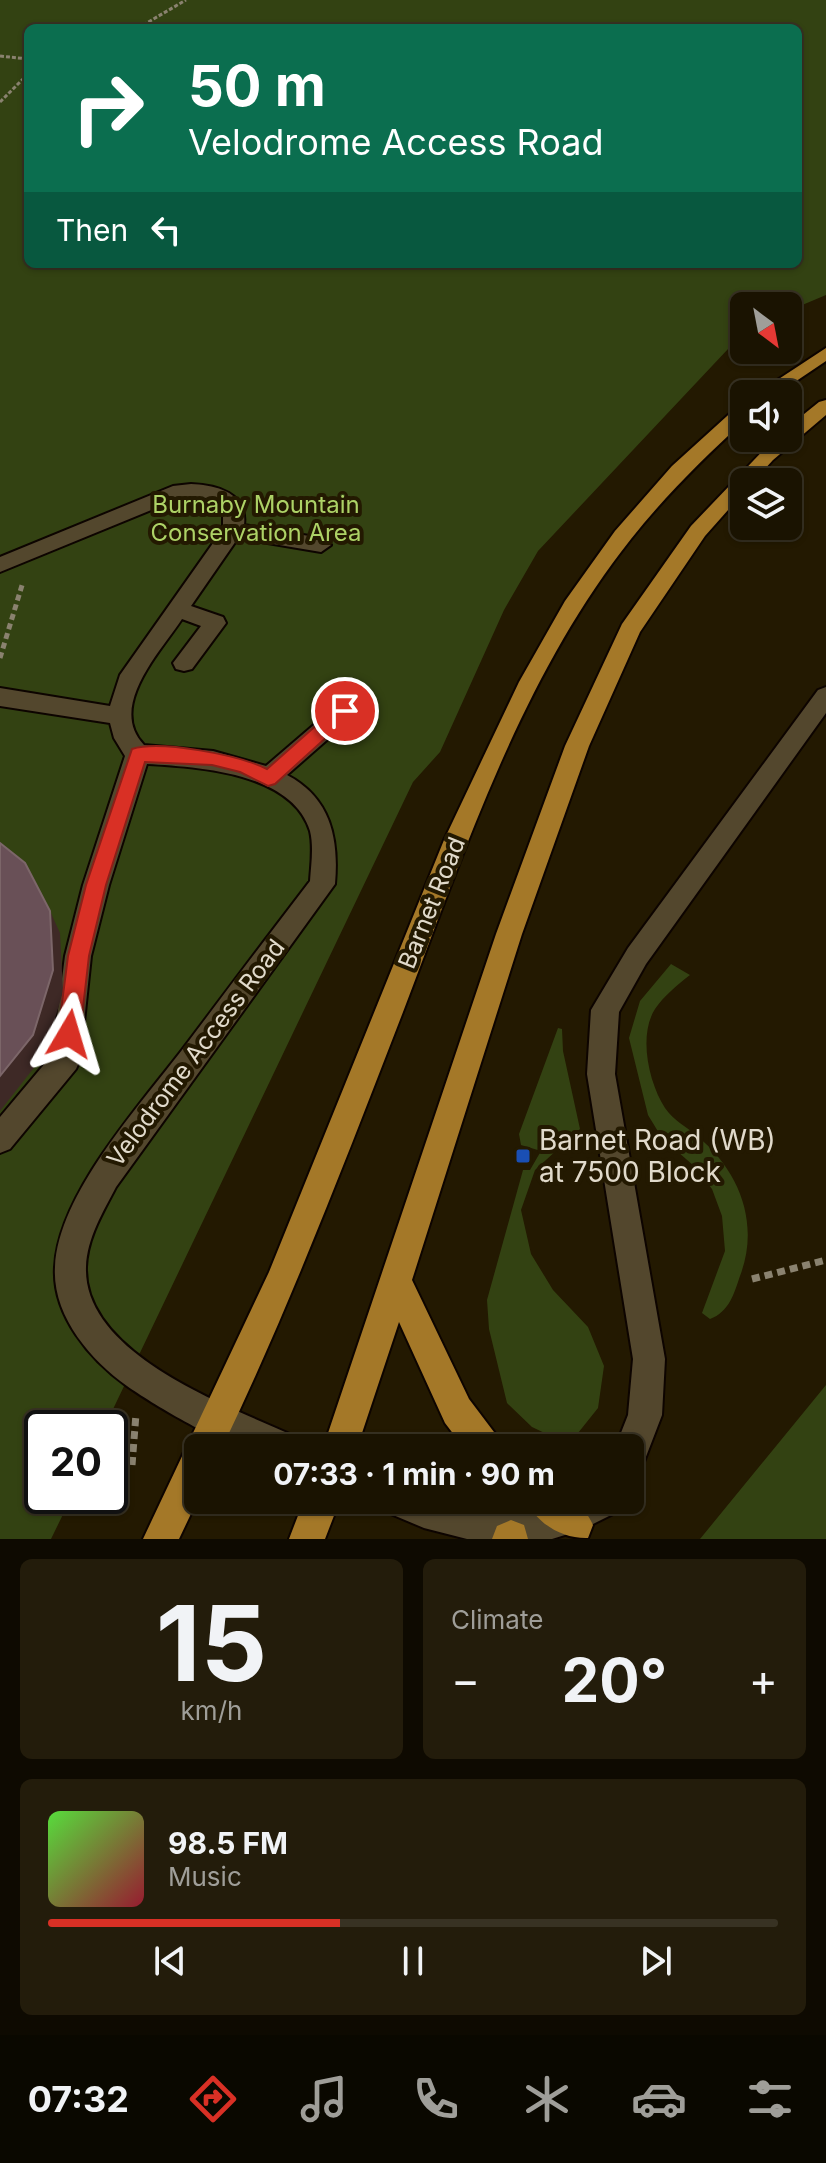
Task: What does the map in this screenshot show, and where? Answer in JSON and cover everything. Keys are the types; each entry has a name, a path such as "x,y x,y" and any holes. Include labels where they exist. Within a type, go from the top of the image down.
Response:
{"main road":[{"path":"786,380 826,353"},
{"path":"802,426 826,406"},
{"name":"Barnet Road","path":"211,1434 268,1314 428,907 506,725 572,604 647,503 730,422"},
{"path":"345,1434 520,905 577,746 630,630 698,531 771,452"},
{"path":"396,1281 457,1411 474,1434"},
{"path":"161,1539 184,1491"},
{"path":"307,1539 317,1514"},
{"path":"561,1514 575,1525"}],"street":[{"path":"0,565 180,491 209,491 221,495 234,508 237,518 233,530 128,681 121,732 126,744 138,754 96,885 78,956 66,1060 0,1139"},
{"path":"233,530 321,545"},
{"path":"177,609 215,623 184,663"},
{"path":"638,1434 645,1415 649,1359 601,1074 605,1010 637,956 826,696"},
{"path":"0,697 121,716"},
{"path":"268,778 345,711"},
{"name":"Velodrome Access Road","path":"138,754 212,758 244,766 268,778 299,796 319,823 326,851 322,884 105,1176 78,1229 70,1278 86,1325 140,1379 253,1434"},
{"path":"433,1514 477,1532 510,1539 542,1535 575,1525 588,1514"}],"path":[{"path":"145,24 186,0"},
{"path":"0,56 24,59"},
{"path":"0,102 24,78"},
{"path":"0,658 15,602"},
{"path":"752,1279 826,1260"},
{"path":"132,1465 140,1379"}],"green space":[{"name":"Burnaby Mountain Conservation Area","path":"0,0 826,0 826,295 802,305 802,292 730,292 730,347 538,551 504,610 440,752 413,782 113,1410 24,1410 24,1514 63,1514 51,1539 0,1539"},
{"path":"671,964 690,975 662,1000 650,1020 646,1046 650,1073 659,1098 669,1113 725,1165 735,1182 747,1218 746,1256 735,1289 722,1312 710,1319 702,1313 725,1251 722,1216 712,1189 694,1166 662,1138 648,1115 629,1038 640,1001"},
{"path":"558,1028 562,1029 563,1051 580,1129 535,1170 521,1210 531,1254 553,1290 588,1327 604,1366 598,1408 578,1433 573,1434 547,1434 532,1427 507,1403 489,1329 487,1300 523,1170 530,1170 541,1151 521,1145 519,1134"},
{"path":"826,1385 826,1539 700,1539"}],"building":[{"path":"0,843 25,863 50,911 53,970 33,1035 0,1076"}],"place":[{"name":"Barnet Road (WB) at 7500 Block","path":"523,1156"}],"route":[{"path":"69,1034 78,956 96,885 138,754 212,758 244,766 268,778 345,711"}]}
